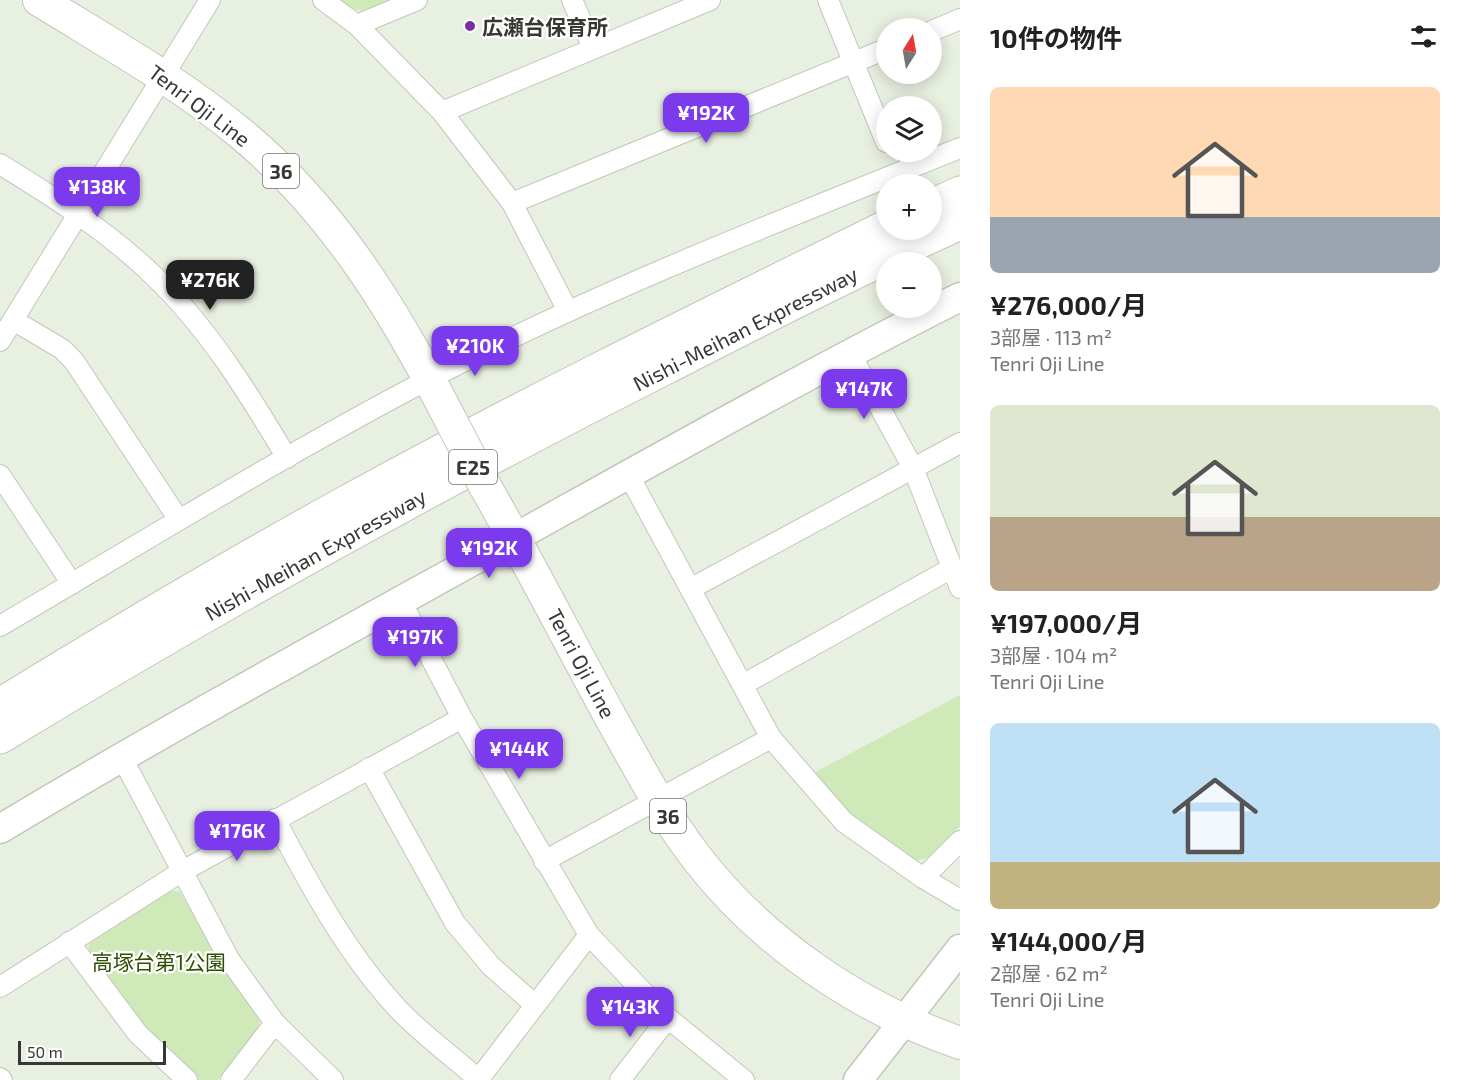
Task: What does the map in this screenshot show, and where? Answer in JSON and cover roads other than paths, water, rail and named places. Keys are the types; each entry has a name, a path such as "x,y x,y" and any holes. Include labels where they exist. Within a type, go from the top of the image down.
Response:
{"highway":[{"path":"942,202 960,194"},
{"name":"Nishi-Meihan Expressway","path":"0,737 109,670 381,516 720,340 960,223"},
{"name":"Nishi-Meihan Expressway","path":"0,705 96,646 345,503 705,316 876,232"}],"main road":[{"name":"Tenri Oji Line","path":"39,0 164,76 239,132 284,173 325,218 377,290 429,379 657,801 696,857 751,917 806,961 904,1022 960,1043"}],"street":[{"path":"0,341 210,0"},
{"path":"323,0 357,25 442,112 512,203 568,311"},
{"path":"357,25 417,0"},
{"path":"572,0 593,48"},
{"path":"442,112 710,0"},
{"path":"828,0 876,116"},
{"path":"942,27 960,19"},
{"path":"512,203 876,53"},
{"path":"0,626 179,520 429,379 568,311 960,148"},
{"path":"895,162 899,172"},
{"path":"0,164 79,213 155,277 194,321 251,397 287,458"},
{"path":"0,829 121,756 628,474 849,353 960,297"},
{"path":"13,320 62,348 74,361 179,520"},
{"path":"849,353 913,468 960,588"},
{"path":"690,589 960,443"},
{"path":"628,474 744,684 771,738 844,822 923,878 960,900"},
{"path":"0,475 72,584"},
{"path":"744,684 952,568"},
{"path":"401,601 462,718 589,935 668,1018 744,1080"},
{"path":"0,987 181,872 462,718"},
{"path":"544,861 771,738"},
{"path":"121,756 229,958 275,1023 333,1080"},
{"path":"369,768 455,922 491,966 535,1005"},
{"path":"275,819 312,888 343,938 399,1010 478,1080 589,935"},
{"path":"923,878 960,841"},
{"path":"69,942 138,1034 187,1080"},
{"path":"858,1080 960,949"},
{"path":"620,1080 668,1018"},
{"path":"231,1080 275,1023"}],"place":[{"name":"広瀬台保育所","path":"470,26"}],"park label":[{"name":"高塚台第1公園","path":"159,961"}]}
